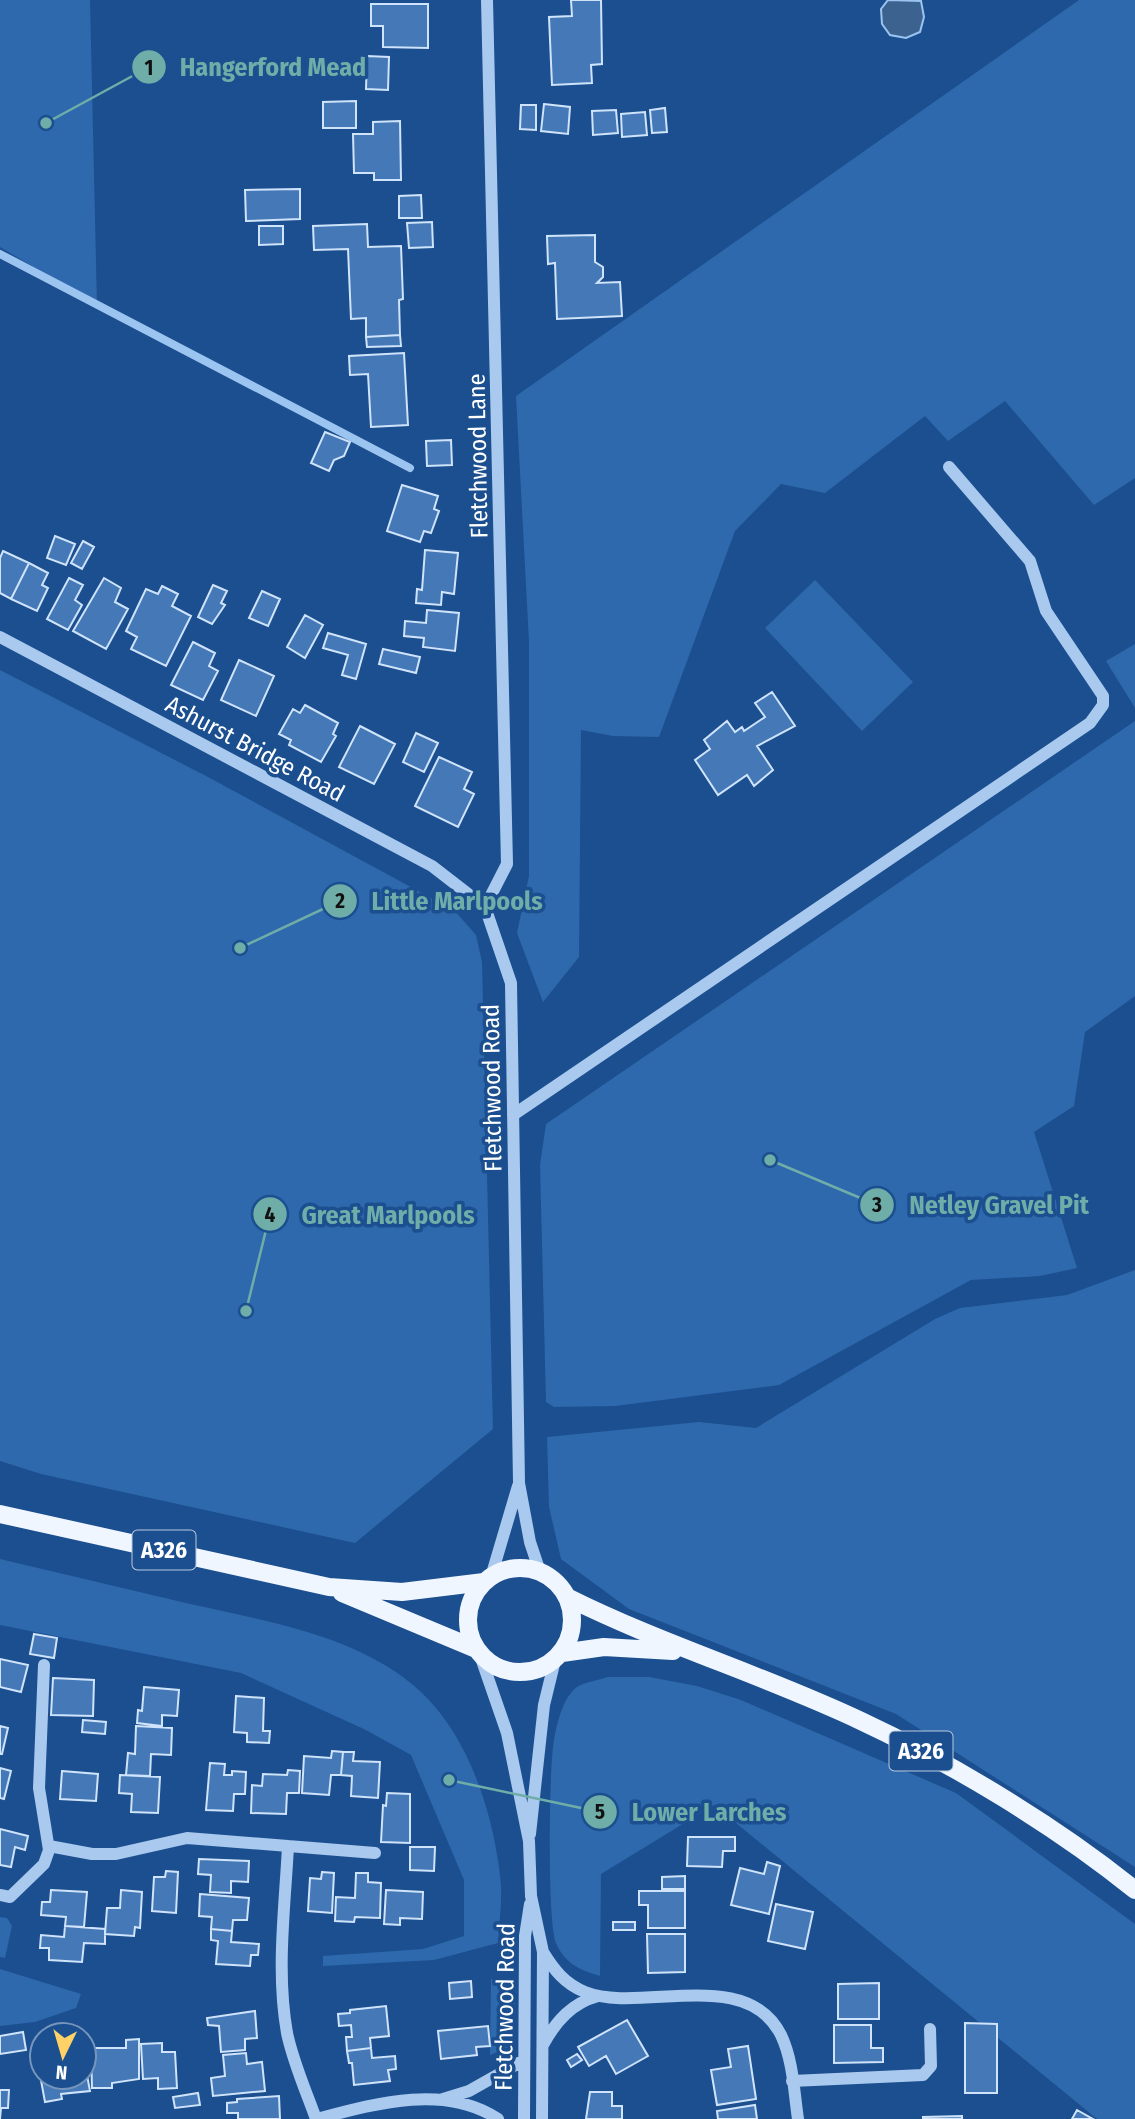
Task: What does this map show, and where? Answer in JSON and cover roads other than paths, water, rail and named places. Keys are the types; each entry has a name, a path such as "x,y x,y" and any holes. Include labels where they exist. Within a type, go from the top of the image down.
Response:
{"main road":[{"name":"A326","path":"0,1514 329,1587 402,1592 488,1579"},
{"path":"524,1568 551,1578 568,1597 571,1609 571,1632 558,1656 543,1667 516,1673 491,1664 478,1652 468,1627 468,1614 476,1591 488,1579 507,1570 524,1568"},
{"name":"A326","path":"329,1587 478,1652"},
{"name":"A326","path":"568,1597 687,1651 799,1694 926,1754 1043,1825 1102,1864 1135,1891"},
{"name":"A326","path":"558,1656 604,1647 687,1651"}],"street":[{"name":"Fletchwood Lane","path":"485,907 507,864 487,0"},
{"path":"513,1115 1090,723 1098,714 1103,696 1046,611 1030,561 948,467"},
{"name":"Ashurst Bridge Road","path":"0,637 432,866 485,907"},
{"name":"Fletchwood Road","path":"485,907 511,984 519,1483 530,1542 540,1572"},
{"name":"Fletchwood Road","path":"488,1579 519,1483"},
{"name":"Fletchwood Road","path":"478,1652 507,1733 528,1841 531,1896 543,1952 542,2119"},
{"name":"Fletchwood Road","path":"528,1841 544,1705 558,1656"},
{"path":"0,1895 10,1897 26,1883 44,1864 49,1846 39,1788 44,1665"},
{"path":"49,1846 105,1855 187,1838 375,1853"},
{"path":"288,1846 283,1994 288,2034 316,2119 386,2102 440,2100 470,2106 498,2119"},
{"name":"Fletchwood Road","path":"524,2119 525,1936 531,1896"},
{"path":"543,1952 564,1980 598,1996"},
{"path":"542,2047 566,2014 576,2005 598,1996 706,1996 744,2002 759,2010 776,2027 786,2050 798,2119"},
{"path":"793,2081 923,2075 931,2066 930,2029"},
{"path":"440,2100 469,2091 524,2060"}],"waterway":[{"path":"0,254 410,468"}],"place":[{"name":"Hangerford Mead","path":"46,123"},
{"name":"Little Marlpools","path":"240,948"},
{"name":"Netley Gravel Pit","path":"770,1160"},
{"name":"Great Marlpools","path":"246,1311"},
{"name":"Lower Larches","path":"449,1780"}]}
